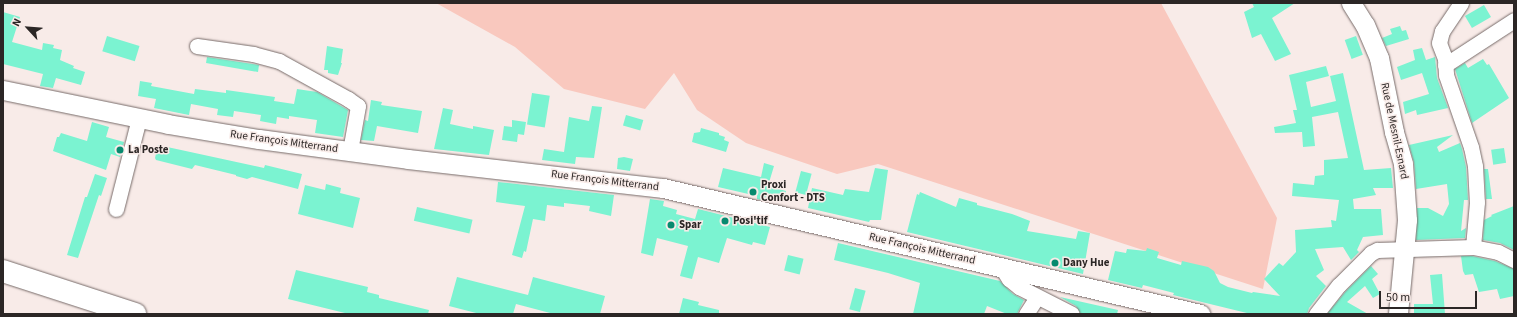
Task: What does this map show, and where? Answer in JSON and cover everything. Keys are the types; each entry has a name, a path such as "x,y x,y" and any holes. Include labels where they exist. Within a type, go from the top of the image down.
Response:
{"main road":[{"path":"3,271 135,314"}],"street":[{"name":"Rue de Mesnil-Esnard","path":"1351,3 1365,25 1379,58 1391,121 1403,164 1407,220 1398,314"},
{"path":"1461,3 1442,31 1439,42 1446,75 1475,166 1477,202 1473,247"},
{"path":"1445,65 1514,20"},
{"path":"197,46 253,54 279,61 348,99 358,106 350,151"},
{"name":"Rue François Mitterrand","path":"3,90 139,118 251,137 350,151 663,188 1200,314"},
{"path":"116,209 139,118"},
{"path":"1316,314 1338,285 1371,253 1377,250 1473,247 1498,252 1514,260"},
{"path":"1002,268 1009,279 1037,297 1072,314"},
{"path":"1026,314 1037,297"}],"shaded area":[{"path":"436,3 1161,3 1277,218 1263,289 878,164 837,174 746,143 697,110 674,73 645,109 564,89 515,47"}],"building":[{"path":"1252,3 1295,3 1272,18 1291,54 1275,61 1261,34 1252,38 1244,12 1254,7"},
{"path":"1484,5 1491,17 1472,28 1465,16"},
{"path":"3,12 20,17 12,42 42,50 43,43 54,45 53,48 62,50 60,60 74,66 73,68 85,72 81,85 56,78 53,88 40,86 43,74 3,64"},
{"path":"1400,26 1402,31 1406,30 1409,39 1386,46 1382,38 1392,34 1390,29"},
{"path":"107,36 140,46 135,61 102,51"},
{"path":"1356,36 1363,55 1352,59 1345,40"},
{"path":"327,46 343,49 342,63 338,75 328,73 328,70 324,70"},
{"path":"1422,48 1426,60 1435,57 1437,78 1448,108 1417,115 1416,110 1405,114 1403,102 1429,94 1422,73 1401,80 1397,67 1415,60 1413,50"},
{"path":"207,57 259,65 258,72 206,63"},
{"path":"1483,59 1487,65 1489,64 1509,98 1472,123 1455,69 1465,63 1468,68"},
{"path":"1326,66 1329,76 1306,82 1311,107 1336,101 1330,76 1343,73 1364,170 1391,168 1393,188 1373,188 1376,195 1353,199 1354,209 1381,209 1383,235 1363,237 1357,250 1359,252 1351,260 1343,247 1315,249 1324,270 1316,276 1326,286 1309,308 1307,314 1251,314 1173,295 1174,293 1143,285 1142,288 1108,280 1115,251 1126,253 1127,249 1146,251 1147,248 1159,252 1157,258 1181,265 1182,261 1208,267 1214,271 1220,283 1228,287 1252,293 1280,296 1264,279 1279,263 1283,266 1296,252 1295,230 1332,227 1331,220 1336,221 1339,200 1292,196 1293,183 1314,185 1315,176 1324,175 1324,160 1348,158 1338,112 1312,117 1315,146 1303,147 1302,132 1275,133 1274,127 1296,123 1293,110 1297,110 1289,75"},
{"path":"140,81 152,83 151,86 194,94 195,89 226,93 226,90 275,97 274,101 294,104 297,89 317,92 348,110 343,137 315,133 317,120 289,116 289,119 277,117 276,124 260,121 261,115 234,111 233,117 217,115 218,109 191,104 189,115 154,108 156,99 138,96"},
{"path":"532,93 550,96 545,127 527,125"},
{"path":"371,100 382,102 381,105 422,111 418,133 377,126 374,141 361,140 365,120 368,121"},
{"path":"592,106 602,107 594,158 576,157 575,164 542,160 544,149 564,152 569,117 589,121"},
{"path":"443,108 453,110 450,124 473,129 473,126 494,130 489,155 434,149"},
{"path":"626,115 643,120 640,131 623,126"},
{"path":"512,120 526,122 524,135 518,134 517,142 502,140 504,126 512,127"},
{"path":"92,122 109,127 106,137 124,142 120,157 111,154 106,170 53,151 57,137 59,137 61,133 87,141"},
{"path":"701,128 719,133 719,135 725,137 724,140 729,142 726,152 692,142 694,133 700,132"},
{"path":"1453,135 1437,147 1439,152 1460,143 1462,149 1466,167 1468,200 1464,200 1461,231 1466,228 1465,238 1416,240 1417,208 1428,208 1443,216 1449,204 1447,184 1416,189 1414,163 1409,145"},
{"path":"158,145 264,168 265,165 302,174 298,189 252,177 247,179 195,165 192,169 156,160 155,158"},
{"path":"1504,148 1506,163 1493,165 1491,150"},
{"path":"624,157 633,159 630,171 617,169 618,158"},
{"path":"764,163 774,166 768,186 786,191 783,202 763,197 761,200 757,199 757,196 718,187 723,168 761,177"},
{"path":"875,168 888,170 881,220 870,220 869,222 808,208 812,188 843,195 845,189 869,192"},
{"path":"1484,169 1488,169 1492,199 1486,199"},
{"path":"801,171 812,174 806,195 795,192"},
{"path":"95,174 107,178 101,196 99,195 78,258 67,255 85,197 87,197"},
{"path":"498,182 614,195 611,216 589,211 590,206 564,203 564,207 547,205 545,221 533,219 526,252 524,251 522,258 512,255 525,206 496,202"},
{"path":"326,184 341,188 340,193 360,198 353,228 298,214 305,185 325,190"},
{"path":"920,192 956,207 959,198 977,203 977,205 1012,214 1030,221 1027,231 1076,239 1078,231 1090,233 1083,274 907,232 917,194 919,195"},
{"path":"650,199 664,201 663,206 677,210 676,214 695,219 698,209 770,227 765,245 753,242 752,245 727,238 719,263 698,257 692,279 680,276 688,246 657,238 653,256 641,253"},
{"path":"1514,206 1514,250 1500,243 1483,240 1484,220 1492,216 1491,215"},
{"path":"417,207 473,220 469,233 414,221"},
{"path":"838,243 1000,281 1013,294 1024,300 1017,314 1007,314 987,306 984,314 913,314 920,283 888,273 834,260"},
{"path":"788,255 804,259 800,274 784,271"},
{"path":"1461,256 1472,256 1495,261 1514,269 1514,296 1500,299 1497,289 1479,292 1473,274 1465,275 1463,271"},
{"path":"1371,266 1378,274 1372,279 1380,294 1373,298 1365,286 1347,302 1368,314 1327,314 1346,291"},
{"path":"296,270 368,287 367,292 379,295 379,298 429,310 428,314 349,314 288,299"},
{"path":"1442,274 1445,314 1414,314 1414,304 1433,304 1430,275"},
{"path":"457,277 528,295 533,277 605,296 600,314 554,314 516,304 513,314 480,314 449,306"},
{"path":"855,288 866,291 860,312 849,309"},
{"path":"1060,297 1118,310 1117,314 1081,314 1076,306"},
{"path":"683,298 699,302 698,305 719,310 719,314 679,314"}],"place":[{"name":"La Poste","path":"120,150"},
{"name":"Proxi Confort - DTS","path":"753,192"},
{"name":"Posi'tif","path":"725,221"},
{"name":"Spar","path":"671,225"},
{"name":"Dany Hue","path":"1055,263"}]}
